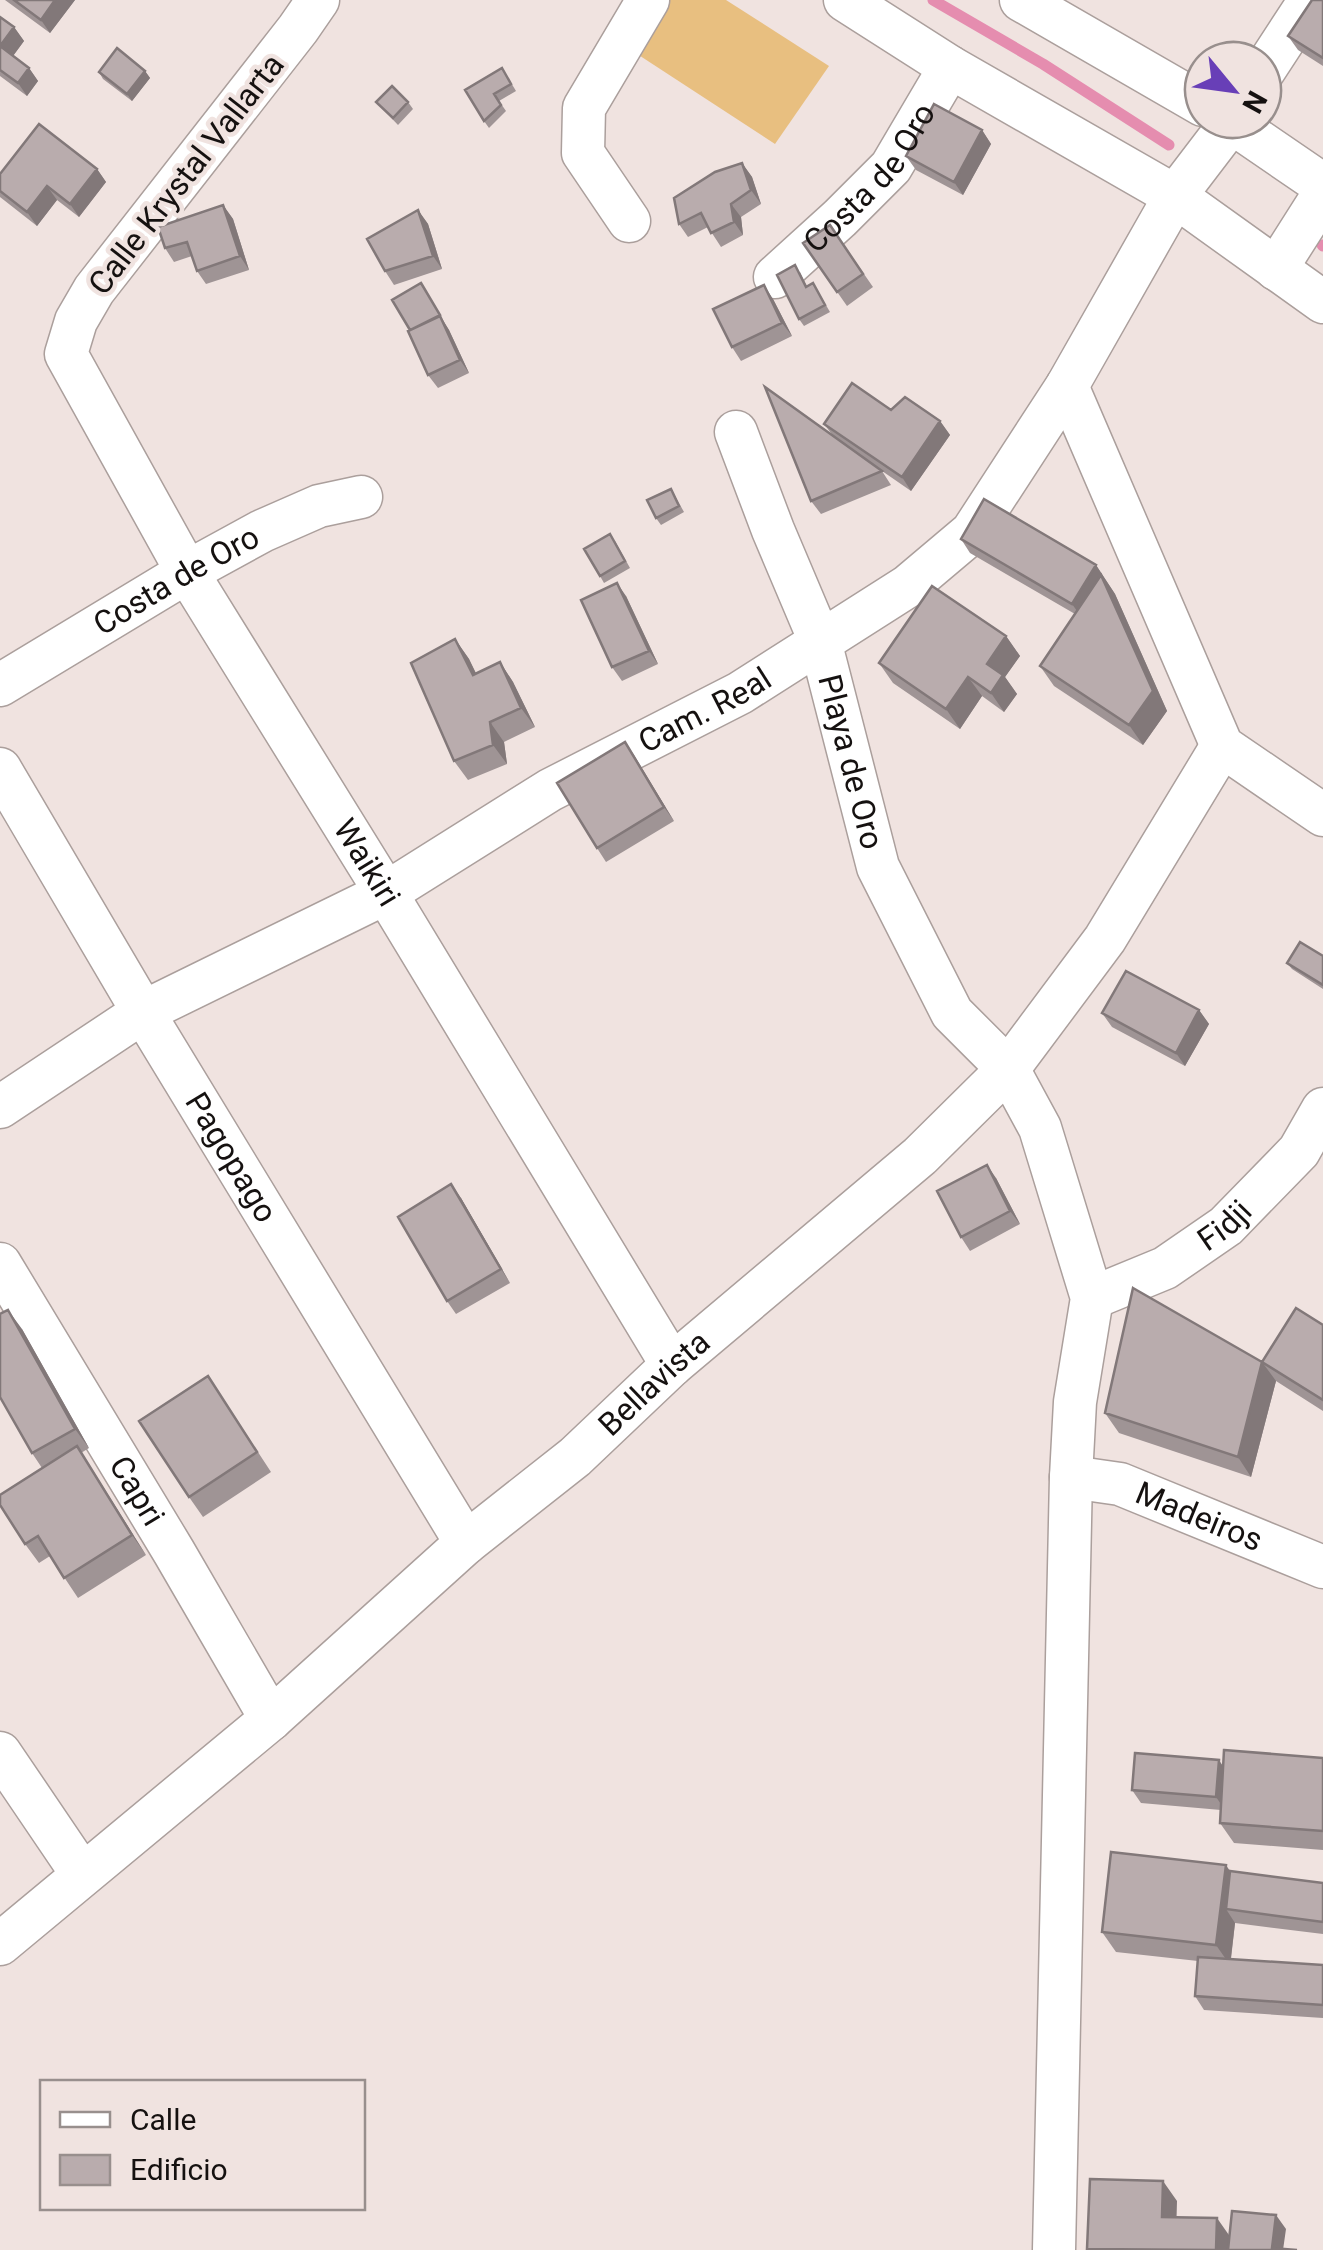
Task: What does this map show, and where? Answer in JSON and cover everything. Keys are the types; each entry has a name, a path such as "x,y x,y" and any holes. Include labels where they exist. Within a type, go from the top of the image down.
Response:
{"street":[{"name":"Calle Krystal Vallarta","path":"66,354 76,321 94,290 318,0"},
{"path":"628,221 583,153 584,108 648,0"},
{"path":"844,0 1176,196 1323,302"},
{"path":"1021,0 1183,93"},
{"path":"1283,41 1310,0"},
{"name":"Costa de Oro","path":"775,276 891,167 950,66"},
{"name":"Cam. Real","path":"0,1106 143,1012 386,892 550,790 740,693 908,586 972,532 1067,386 1210,140"},
{"path":"1257,140 1323,185"},
{"path":"1276,269 1323,195"},
{"name":"Waikiri","path":"66,354 187,572 672,1365"},
{"path":"1067,386 1222,746 1323,815"},
{"name":"Playa de Oro","path":"736,432 820,641 878,868 952,1012 1008,1069 1040,1128 1092,1298"},
{"name":"Costa de Oro","path":"0,685 262,531 319,506 361,497"},
{"name":"Bellavista","path":"0,1944 271,1718 466,1543 575,1456 672,1365 920,1156 1008,1069 1105,939 1222,746"},
{"name":"Pagopago","path":"0,769 466,1543"},
{"name":"Fidji","path":"1092,1298 1165,1268 1226,1226 1299,1150 1323,1109"},
{"name":"Capri","path":"0,1264 271,1718"},
{"path":"1054,2250 1070,1476 1075,1402 1092,1298"},
{"name":"Madeiros","path":"1070,1476 1120,1484 1323,1567"},
{"path":"0,1753 82,1874"}],"shaded area":[{"path":"664,0 726,0 829,66 775,144 631,50"}],"building":[{"path":"14,0 55,0 41,20"},
{"path":"1312,0 1323,0 1323,58 1288,36"},
{"path":"0,17 14,27 0,46"},
{"path":"0,46 29,68 18,83 0,70"},
{"path":"117,48 145,71 127,94 99,72"},
{"path":"502,68 511,84 494,94 501,105 484,121 465,90"},
{"path":"392,86 408,102 393,118 376,102"},
{"path":"934,104 982,130 954,182 906,156"},
{"path":"39,124 97,169 70,204 47,186 27,212 0,191 0,174"},
{"path":"742,163 751,190 731,204 734,222 711,233 701,213 679,224 674,198 715,172"},
{"path":"223,205 240,256 197,271 187,242 165,248 158,227"},
{"path":"418,210 433,256 385,271 367,239"},
{"path":"830,225 863,274 837,292 803,243"},
{"path":"795,265 806,287 813,283 825,305 799,319 777,275"},
{"path":"421,283 440,315 410,330 392,300"},
{"path":"764,285 782,323 732,347 713,309"},
{"path":"440,316 460,360 428,375 408,331"},
{"path":"852,383 891,410 905,397 940,421 902,477 824,424"},
{"path":"765,387 882,471 811,501"},
{"path":"671,489 679,506 656,518 647,500"},
{"path":"984,499 1096,565 1072,604 961,539"},
{"path":"610,534 625,561 600,576 584,549"},
{"path":"1101,575 1153,691 1129,725 1040,666"},
{"path":"617,583 649,651 612,667 581,600"},
{"path":"932,586 1006,636 987,664 1003,675 991,693 968,677 946,709 879,663"},
{"path":"455,639 473,675 500,662 521,708 490,722 493,745 454,761 411,663"},
{"path":"625,742 664,807 597,848 557,783"},
{"path":"1300,942 1323,956 1323,985 1287,963"},
{"path":"1126,971 1199,1010 1176,1053 1102,1013"},
{"path":"987,1165 1010,1211 961,1237 937,1191"},
{"path":"451,1184 501,1269 447,1301 398,1217"},
{"path":"1133,1288 1262,1362 1238,1457 1105,1413"},
{"path":"1296,1308 1323,1325 1323,1400 1262,1362"},
{"path":"8,1310 75,1429 32,1453 0,1397 0,1314"},
{"path":"208,1376 257,1452 189,1497 139,1421"},
{"path":"77,1446 132,1535 64,1578 38,1536 25,1544 0,1505 0,1495"},
{"path":"1224,1750 1323,1758 1323,1831 1220,1823"},
{"path":"1135,1753 1219,1760 1216,1797 1132,1790"},
{"path":"1111,1852 1226,1865 1216,1945 1102,1932"},
{"path":"1230,1871 1323,1883 1323,1922 1226,1909"},
{"path":"1198,1957 1323,1965 1323,2005 1195,1996"},
{"path":"1090,2179 1163,2181 1162,2217 1217,2218 1216,2250 1087,2249"},
{"path":"1232,2211 1276,2215 1272,2248 1297,2250 1228,2250"}],"waterway":[{"path":"933,0 1043,64 1169,145"}]}
